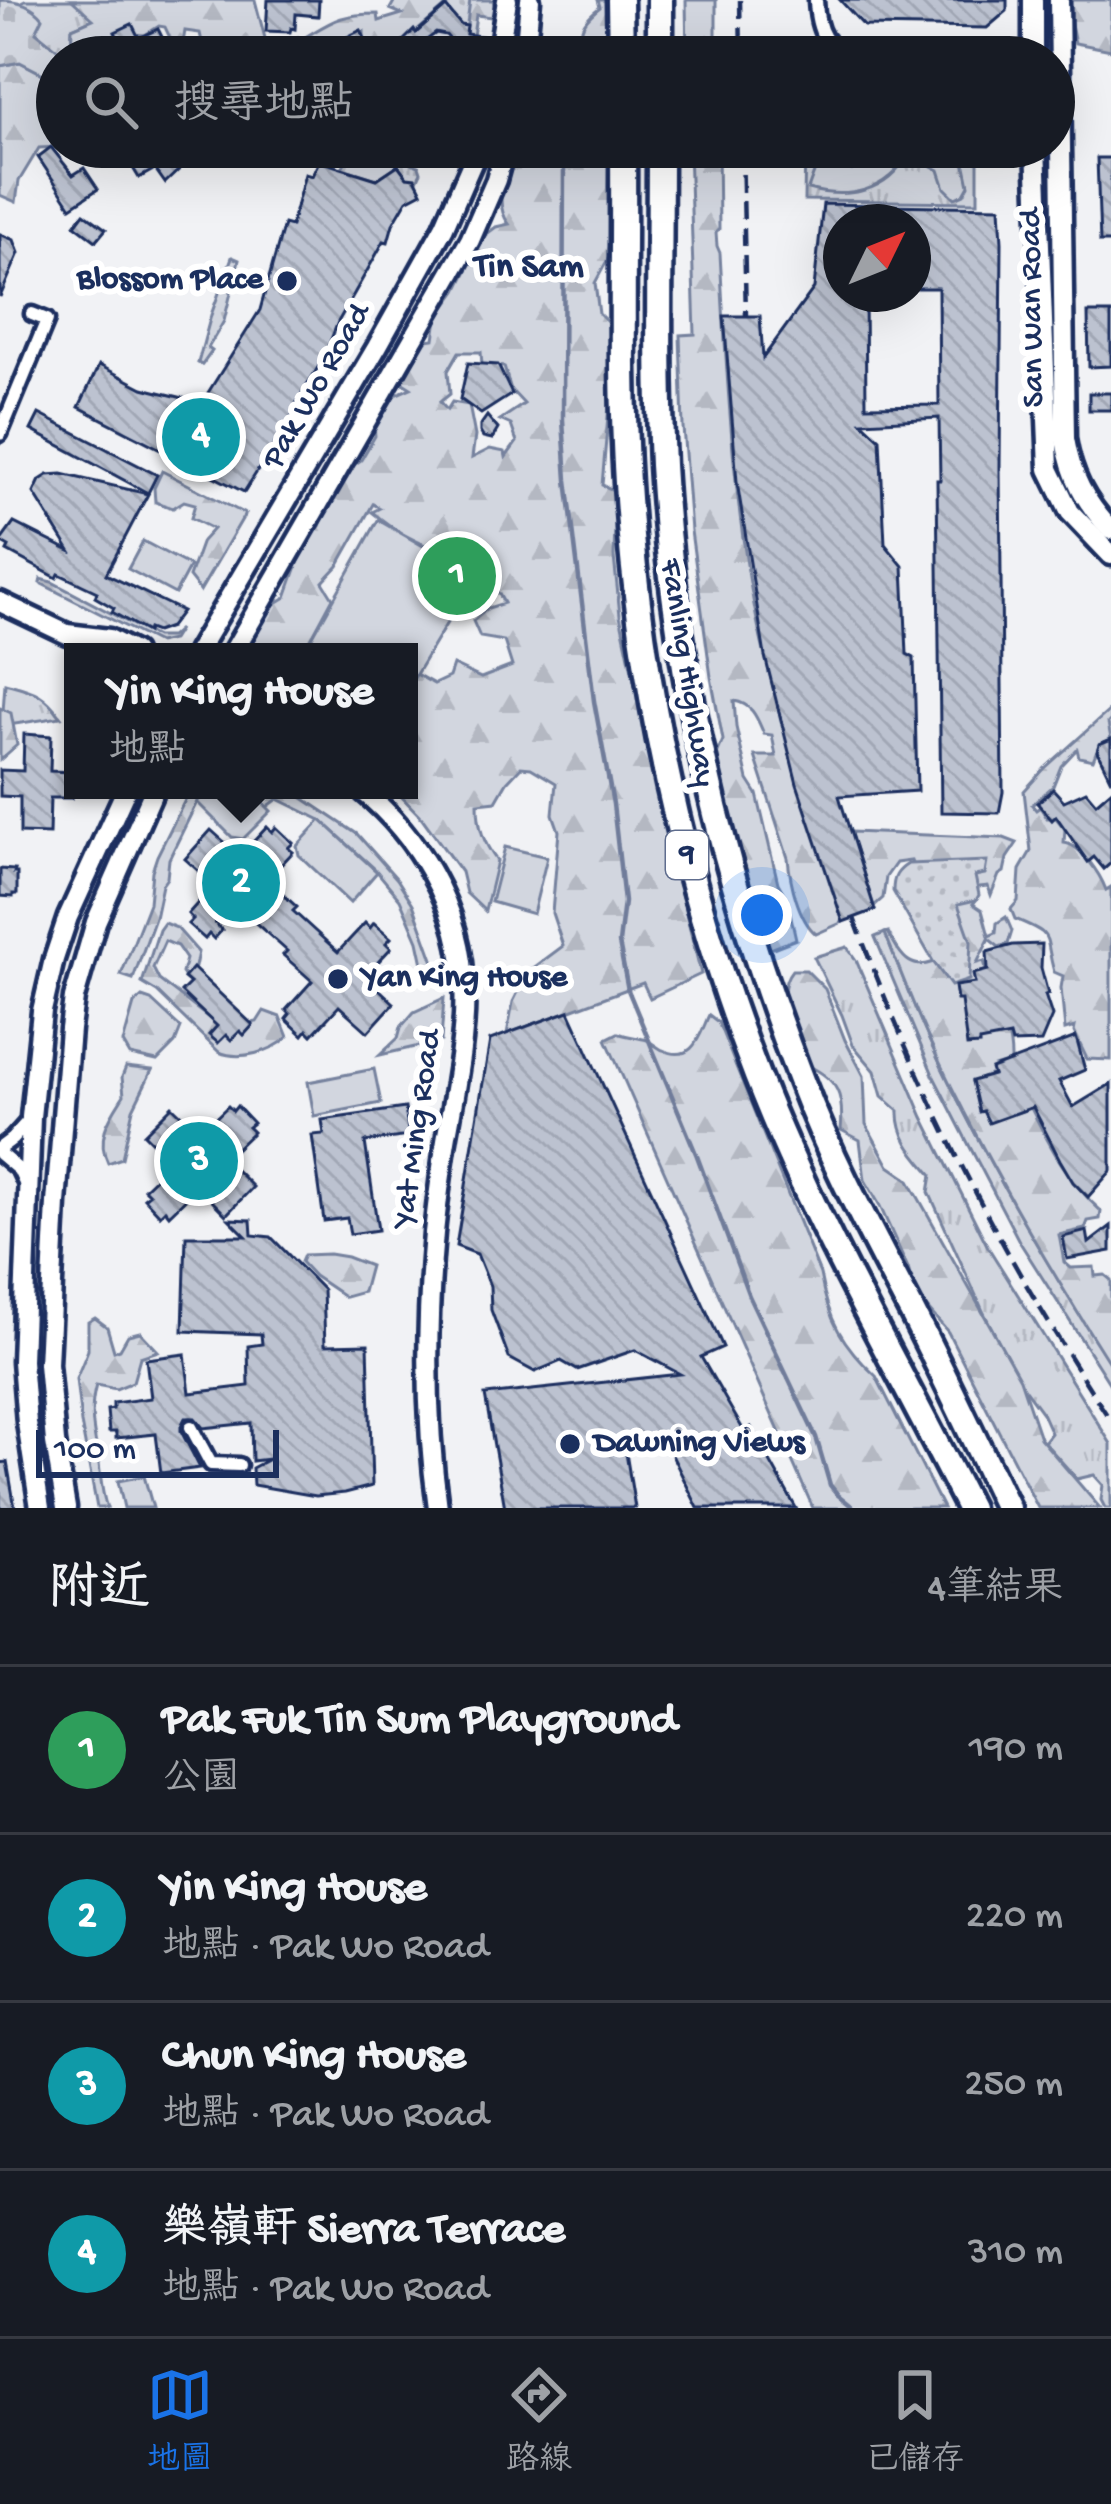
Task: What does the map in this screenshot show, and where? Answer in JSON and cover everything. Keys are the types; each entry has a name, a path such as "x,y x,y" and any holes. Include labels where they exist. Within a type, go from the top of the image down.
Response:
{"highway":[{"path":"620,0 621,36"},
{"path":"660,0 660,36"},
{"name":"Fanling Highway","path":"622,168 627,485 641,636 684,845 732,1006 781,1132 832,1246 969,1508"},
{"name":"Fanling Highway","path":"660,168 662,469 686,673 717,823 759,967 816,1117 1007,1508"}],"main road":[{"path":"501,36 507,0"},
{"path":"527,36 530,0"},
{"path":"1033,0 1034,36"},
{"name":"San Wan Road","path":"1058,36 1059,0"},
{"name":"Pak Wo Road","path":"202,643 373,355 444,227 469,168"},
{"name":"Pak Wo Road","path":"238,643 470,240 500,168"},
{"name":"San Wan Road","path":"1037,168 1049,469 1070,512 1111,555"},
{"name":"San Wan Road","path":"1060,168 1065,439 1075,479 1111,530"},
{"path":"0,602 67,634 117,643"},
{"path":"67,634 76,643"},
{"path":"40,1508 22,1361 32,1117 42,1011 82,886 122,799"},
{"path":"66,1508 48,1364 70,1029 96,922 150,799"},
{"name":"Yat Ming Road","path":"372,799 396,821 429,868 452,918 465,973 465,1022 430,1283 428,1414 438,1508"}],"street":[{"path":"816,0 823,36"},
{"path":"0,434 47,320 32,314"},
{"path":"28,1189 19,1170 0,1151 32,1117"},
{"path":"191,1427 211,1464 239,1466"}],"green space":[{"path":"0,0 24,4 43,18 36,32 41,36 36,36 36,70 20,62 0,66"},
{"path":"72,0 255,0 264,36 201,36 185,31 184,36 169,36 159,26 145,35 72,36 72,28 93,19"},
{"path":"76,0 94,19 72,28 72,36 41,36 17,4"},
{"path":"395,0 493,0 496,11 491,17 476,15 473,36 364,36 364,32 307,36 344,17 378,14 379,21 402,14 390,9"},
{"path":"453,0 470,0 466,36 411,36"},
{"path":"598,0 617,0 616,36 580,36 591,14 600,7"},
{"path":"686,0 716,0 716,36 687,36"},
{"path":"1066,0 1111,0 1111,50 1075,43"},
{"path":"20,62 36,70 36,153 19,181 16,202 0,195 0,66"},
{"path":"342,168 394,168 377,179"},
{"path":"400,168 420,168 414,187"},
{"path":"509,168 608,168 614,203 610,255 595,283 599,314 608,323 612,371 602,485 616,491 614,557 620,615 701,974 650,998 643,983 507,1034 513,1002 528,972 563,946 552,913 559,831 553,814 556,783 521,767 496,801 478,803 482,834 497,861 485,911 466,893 461,872 404,799 418,799 418,675 434,684 449,677 453,665 481,678 512,666 504,641 480,637 473,621 488,608 504,603 496,590 474,570 391,527 372,512 380,508 373,504 338,566 323,582 333,598 309,643 252,643 263,611 286,597 306,541 320,526 347,470 361,460 375,436 374,424 388,398 411,388 400,381 420,341 434,339 437,318 457,291 484,236 509,224 501,206","holes":["459,352 481,352 482,365 504,367 511,390 524,404 500,420 511,425 517,442 506,457 505,452 490,449 472,458 475,436 469,405 452,402 447,410 440,402 450,394 448,371"]},
{"path":"690,168 718,168 716,232 734,456 754,608 792,756 843,922 816,934 804,919 755,756 776,756 772,735 764,734 750,709 734,701 748,780 757,794 796,939 763,952 753,905 740,880 743,863 731,837 715,759 723,740 691,531 683,427 680,335 695,334"},
{"path":"805,168 978,168 978,202 804,200"},
{"path":"816,168 898,168 865,190 838,194 808,189"},
{"path":"935,168 965,168 969,185 964,194 955,198 945,188"},
{"path":"232,257 239,260 224,321 202,365 198,363 211,315"},
{"path":"162,471 245,514 200,591 189,577 202,541 213,529 191,518 195,504 184,501 173,508 155,502 154,488"},
{"path":"378,520 475,576 418,671 418,643 309,643"},
{"path":"143,541 190,566 175,594 128,569"},
{"path":"41,579 156,637 170,637 179,629 172,640 158,643 40,583"},
{"path":"5,683 37,694 61,717 2,726"},
{"path":"0,708 11,713 17,745 0,760"},
{"path":"1111,709 1111,739 1099,745 1093,760 1079,757 1077,749 1061,766 1053,786 1032,805 1036,810 1040,807 1047,818 1056,818 1065,829 1064,843 1083,855 1106,890 1111,887 1111,1060 1087,1059 1075,1027 1065,1030 1063,976 1054,972 1046,937 1015,919 1011,909 1018,901 1020,870 1031,851 1024,791"},
{"path":"186,799 200,799 169,859 133,979 121,975 149,903 157,856"},
{"path":"259,799 271,811 243,839 232,837 197,802"},
{"path":"278,799 304,799 357,834 397,879 413,904 438,973 432,978 425,973 418,941 400,899 321,820"},
{"path":"321,820 377,872 350,903 299,855 297,846"},
{"path":"850,832 1004,838 1017,843 991,895 988,886 978,887 973,904 982,910 989,936 1006,917 1012,931 1008,944 999,947 989,939 977,963 984,961 1008,1036 1011,1062 972,1082 989,1122 1031,1108 1070,1176 1101,1211 1100,1219 1088,1221 1085,1229 1059,1235 1064,1262 1071,1268 1094,1267 1095,1276 1111,1280 1111,1366 972,1127 885,933 916,964 944,957 911,861 896,863 886,877 883,898 874,906"},
{"path":"505,847 547,857 533,914 491,902"},
{"path":"987,861 985,874 975,876 976,900 958,904 971,941 969,980 951,986 893,891 895,878 908,864"},
{"path":"164,923 177,928 198,952 186,979 182,973 186,959 177,946 165,941 153,968 159,980 223,1029 257,1022 264,1011 280,1017 288,1037 255,1054 219,1052 142,983"},
{"path":"885,933 972,1127 1111,1365 1111,1386 1019,1241 934,1077 875,937"},
{"path":"847,947 988,1247 1111,1444 1111,1508 1105,1508 1103,1485 1094,1475 1077,1479 1044,1442 1051,1433 984,1313 929,1192 932,1175 905,1138 899,1111 882,1096 875,1071 853,1045 814,957"},
{"path":"792,970 806,970 825,989 864,1076 866,1124 889,1166 908,1179 1020,1379 1040,1438 1100,1508 1038,1508 948,1332 915,1294 908,1268 865,1180 860,1140 841,1130 837,1090 807,1065 793,1030 784,992"},
{"path":"142,997 181,1028 175,1043 157,1061 130,1055 123,1043 134,1004"},
{"path":"444,998 441,1041 380,1055 414,1012"},
{"path":"709,1015 718,1022 820,1274 832,1318 845,1342 876,1376 943,1508 813,1508 606,1039 618,1033 682,1053 695,1044"},
{"path":"126,1067 152,1070 133,1109 122,1158 108,1163 104,1136 124,1095"},
{"path":"374,1069 381,1103 314,1116 308,1082"},
{"path":"329,1254 370,1266 363,1292 345,1297 301,1262 304,1255"},
{"path":"95,1318 107,1327 114,1351 128,1335 140,1332 158,1351 140,1357 133,1382 116,1389 96,1385 93,1426 107,1508 97,1508 76,1379 88,1350 88,1322"},
{"path":"144,1476 153,1508 124,1508 118,1481"}],"building":[{"path":"268,0 319,0 318,16 296,14 295,29 290,32 266,31"},
{"path":"840,0 1007,0 1007,11 987,28 864,26"},
{"path":"446,7 467,26 466,34 481,36 408,36"},
{"path":"132,24 138,36 117,36 115,32"},
{"path":"1097,158 1111,158 1111,242 1100,242"},
{"path":"45,168 68,168 73,175 84,168 98,189 71,207"},
{"path":"133,168 181,168 165,183 155,169 139,178"},
{"path":"316,168 342,168 377,179 400,168 407,177 415,178 422,192 407,200 388,242 384,241 338,322 300,404 244,492 79,407 99,365 143,388 187,399 199,407 260,310 284,224 291,226 305,174 312,176"},
{"path":"823,204 823,312 865,312 866,406 939,405 938,288 931,288 931,206 1000,207 1003,792 999,813 941,812 939,418 862,422 880,439 885,544 903,566 907,654 914,658 917,791 839,796 875,910 843,922 797,784 765,656 737,482 724,316 760,316 763,358 814,288"},
{"path":"84,213 106,229 96,241 75,225"},
{"path":"0,234 14,240 19,253 0,297"},
{"path":"1088,313 1111,313 1111,366 1089,367"},
{"path":"468,363 498,365 512,394 481,414 460,399"},
{"path":"1089,393 1111,393 1111,410 1089,410"},
{"path":"39,414 157,475 148,493 31,430"},
{"path":"487,416 498,429 492,439 480,432"},
{"path":"62,474 148,494 106,574 182,611 170,627 147,632 112,612 114,608 95,597 97,592 59,574 57,578 7,551 9,547 0,542 14,523 70,551 34,493 40,480"},
{"path":"24,734 51,736 50,771 64,772 64,798 50,798 49,834 20,833 20,797 0,796 0,770 23,771"},
{"path":"1111,739 1111,780 1097,751 1099,744"},
{"path":"1053,789 1064,801 1086,791 1096,803 1111,790 1111,863 1104,869 1094,857 1088,862 1056,816 1052,820 1037,803"},
{"path":"267,827 272,832 276,827 293,843 288,848 293,852 267,880 338,952 365,923 370,928 374,923 391,938 386,943 391,948 365,976 394,1003 368,1032 339,1006 312,1035 307,1030 303,1035 286,1019 290,1014 286,1010 312,981 241,910 237,915 229,908 215,923 222,930 214,939 209,934 205,939 188,924 193,919 188,914 214,885 185,859 211,830 240,856"},
{"path":"0,869 17,873 13,897 0,896"},
{"path":"1042,944 1041,968 1052,1016 1041,1042 1012,1043 1010,1036 967,1046 955,986 975,983 973,974 988,970 987,952"},
{"path":"193,968 253,1025 244,1035 240,1031 231,1040 226,1035 218,1043 209,1035 217,1026 181,992 190,983 184,978"},
{"path":"569,1011 723,1347 701,1357 744,1431 751,1427 796,1508 698,1508 669,1449 626,1453 635,1508 505,1508 485,1395 680,1374 635,1350 577,1370 561,1361 535,1372 509,1358 477,1254 456,1246 490,1040"},
{"path":"1076,1037 1085,1070 1059,1081 1073,1107 1111,1084 1111,1171 1088,1197 1073,1182 1033,1107 989,1123 983,1111 979,1112 972,1081 993,1075 991,1069"},
{"path":"172,1106 200,1133 228,1106 233,1111 237,1106 253,1123 248,1127 253,1132 225,1159 253,1187 226,1215 198,1187 169,1215 165,1210 160,1215 144,1198 149,1194 144,1189 172,1162 144,1134"},
{"path":"405,1108 409,1136 365,1142 378,1230 350,1234 347,1218 324,1221 312,1135 324,1134 322,1120"},
{"path":"229,1219 251,1220 252,1235 271,1237 323,1290 325,1345 368,1344 372,1486 316,1496 253,1485 252,1468 269,1459 252,1461 251,1423 203,1428 195,1418 185,1418 181,1431 200,1468 161,1473 156,1434 116,1438 116,1432 109,1432 107,1410 113,1409 113,1403 151,1398 146,1359 185,1354 190,1393 249,1386 248,1346 262,1344 261,1334 183,1331 186,1236 246,1236"},
{"path":"1111,1226 1111,1251 1067,1259 1063,1237 1087,1231 1089,1243"},
{"path":"7,1462 15,1508 0,1508 0,1463"}],"waterway":[{"path":"564,168 567,480 594,701 613,804 624,902 619,943 628,990 749,1296 816,1437 830,1485 854,1508"}],"railway":[{"path":"740,0 741,36"},
{"path":"742,168 746,316"},
{"path":"854,918 908,1051 968,1177 1035,1299 1111,1421"}],"place":[{"name":"Blossom Place","path":"287,281"},
{"name":"樂嶺軒 Sierra Terrace","path":"201,437"},
{"name":"Pak Fuk Tin Sum Playground","path":"457,576"},
{"name":"Yin King House","path":"241,883"},
{"name":"Yan King House","path":"338,979"},
{"name":"Chun King House","path":"199,1161"},
{"name":"Dawning Views","path":"570,1444"}],"district":[{"name":"Tin Sam","path":"529,268"}]}
